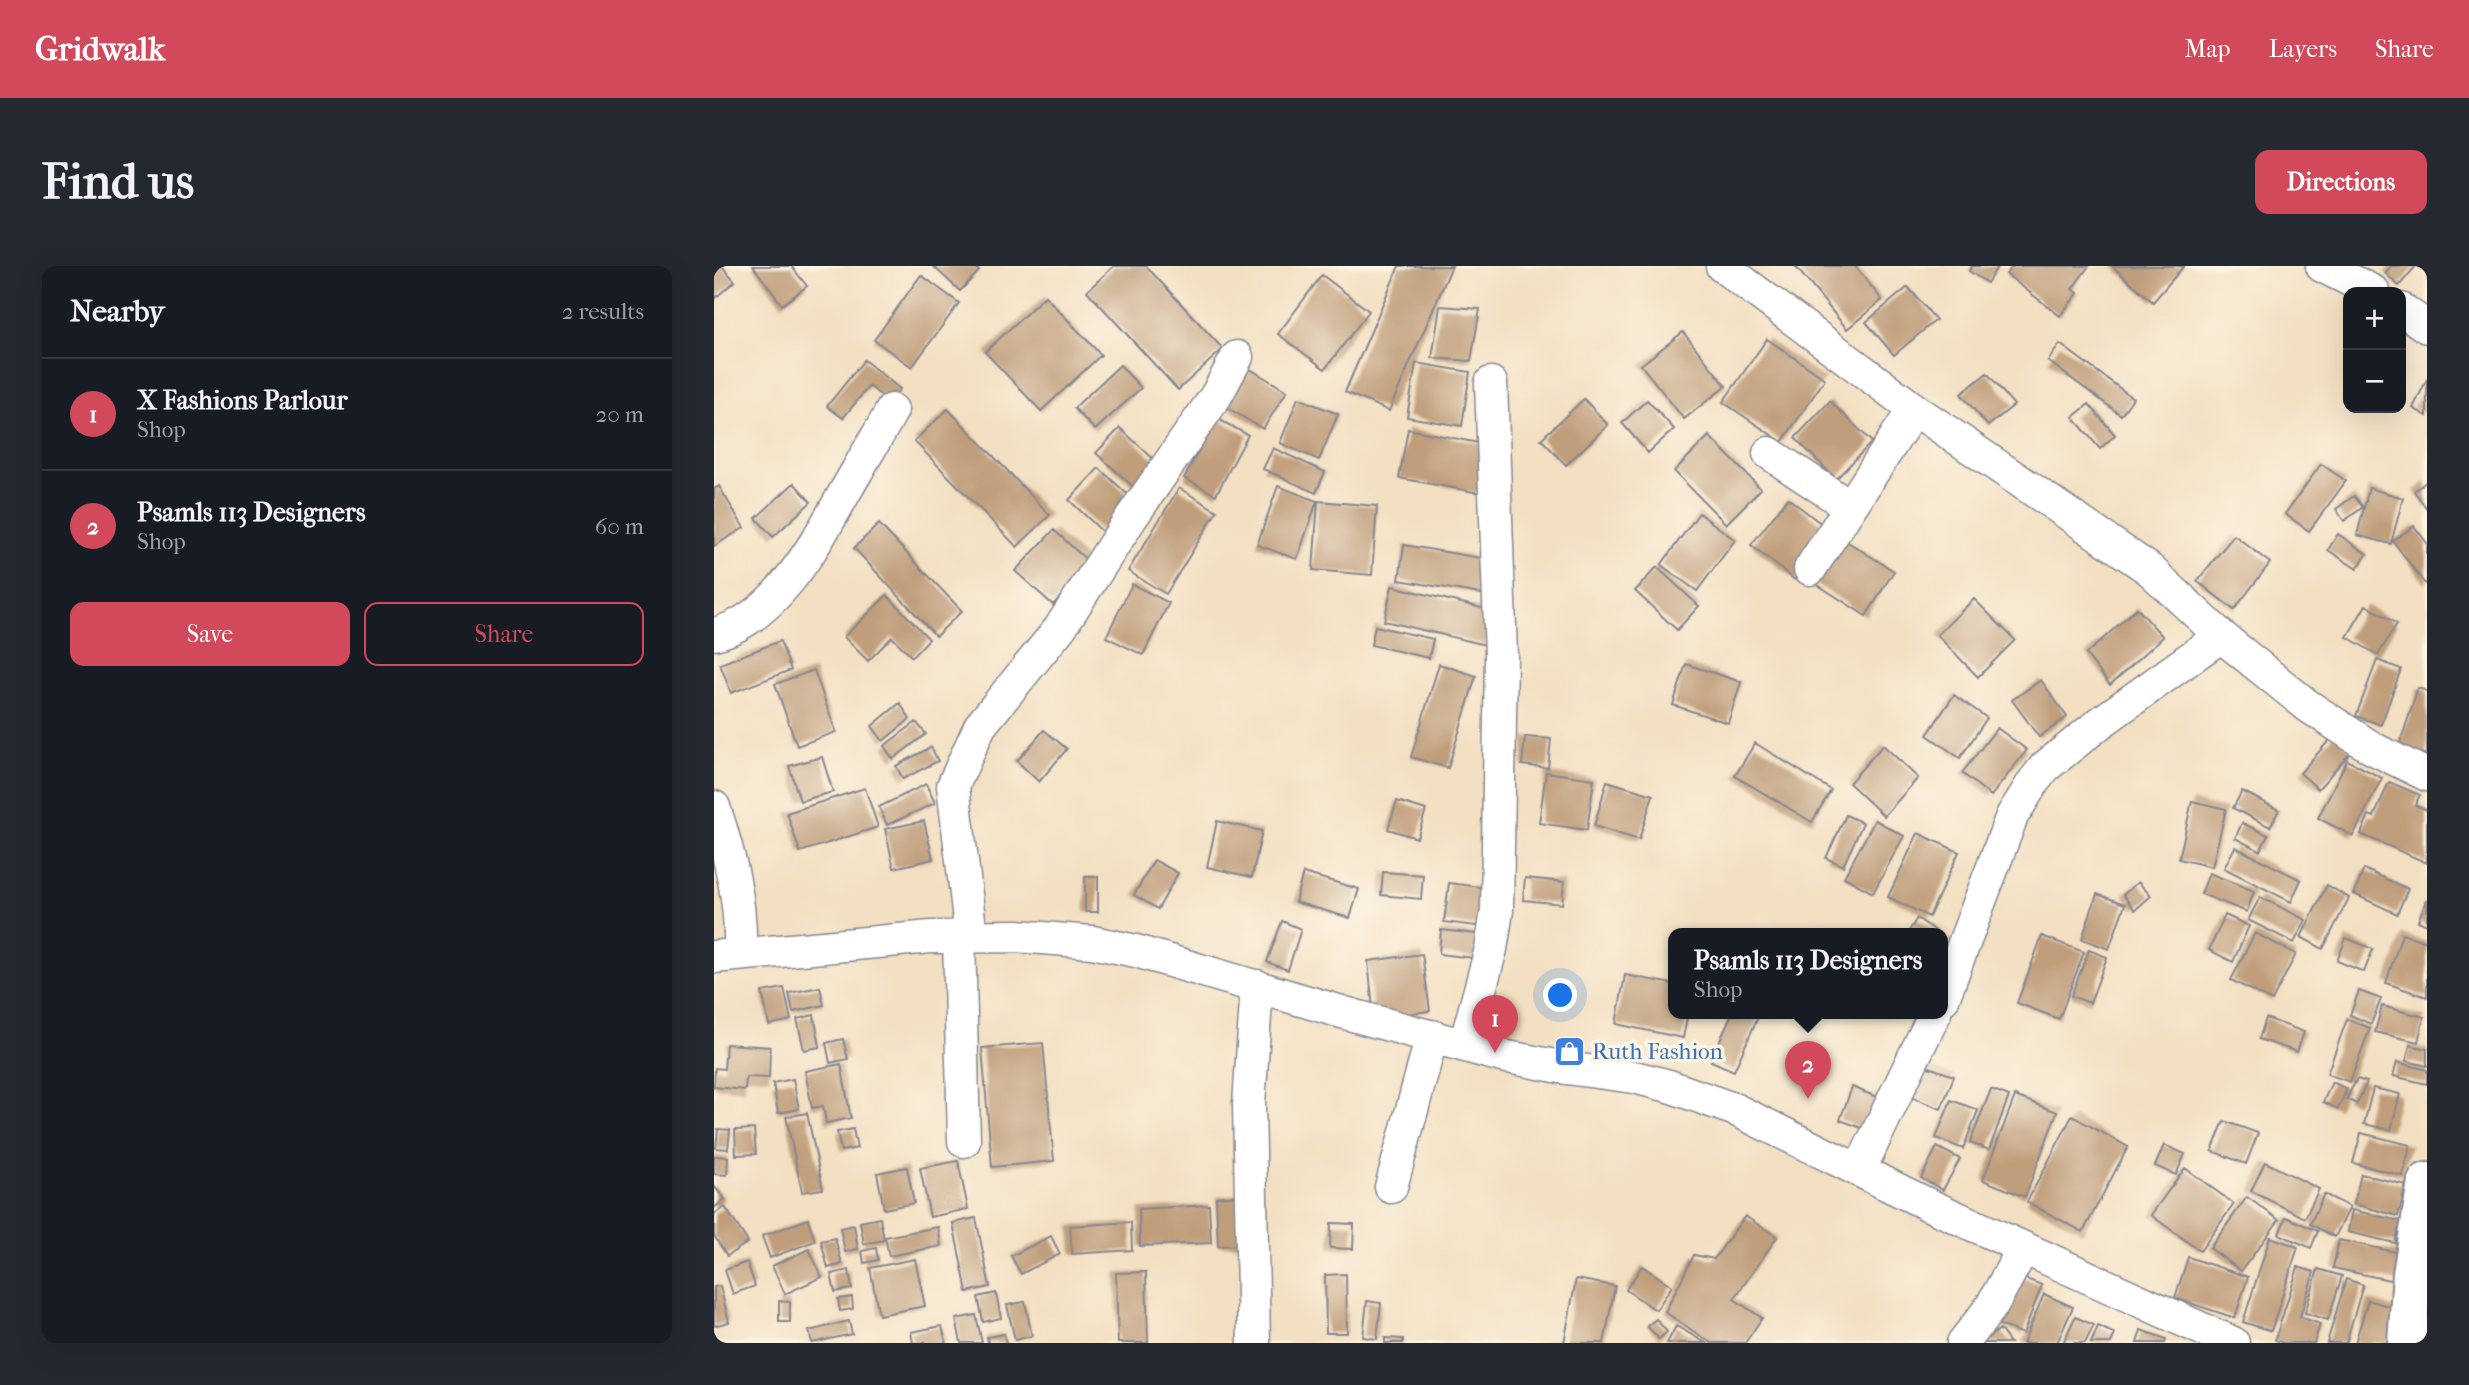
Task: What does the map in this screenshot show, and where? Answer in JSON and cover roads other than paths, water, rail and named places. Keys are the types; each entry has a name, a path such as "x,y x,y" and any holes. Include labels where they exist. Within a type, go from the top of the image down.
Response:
{"street":[{"path":"1722,266 1914,408 2140,563 2221,636 2318,713 2372,748 2427,775"},
{"path":"2322,266 2364,287"},
{"path":"2406,312 2427,327"},
{"path":"964,1141 965,936 953,786 980,726 1059,628 1216,396 1237,357"},
{"path":"1465,1045 1491,949 1497,911 1501,655 1491,383"},
{"path":"1810,569 1914,408"},
{"path":"714,634 742,623 768,603 793,574 822,534 892,410"},
{"path":"1769,453 1850,507"},
{"path":"1948,986 2012,816 2034,781 2045,767 2100,723 2221,636"},
{"path":"714,807 738,898 741,929 727,955"},
{"path":"727,955 965,936 1017,936 1092,942 1136,951 1502,1056 1634,1077 1702,1096 1783,1132 2023,1249 2226,1342"},
{"path":"1254,1343 1249,1104 1257,986"},
{"path":"1859,1171 1932,1019"},
{"path":"1391,1187 1432,1036"},
{"path":"2407,1343 2412,1274 2427,1182"},
{"path":"1963,1343 1991,1307 2023,1249"}],"place":[{"name":"Ruth Fashion","path":"1569,1051"},
{"name":"X Fashions Parlour","path":"1495,1053"},
{"name":"Psamls 113 Designers","path":"1808,1099"}]}
